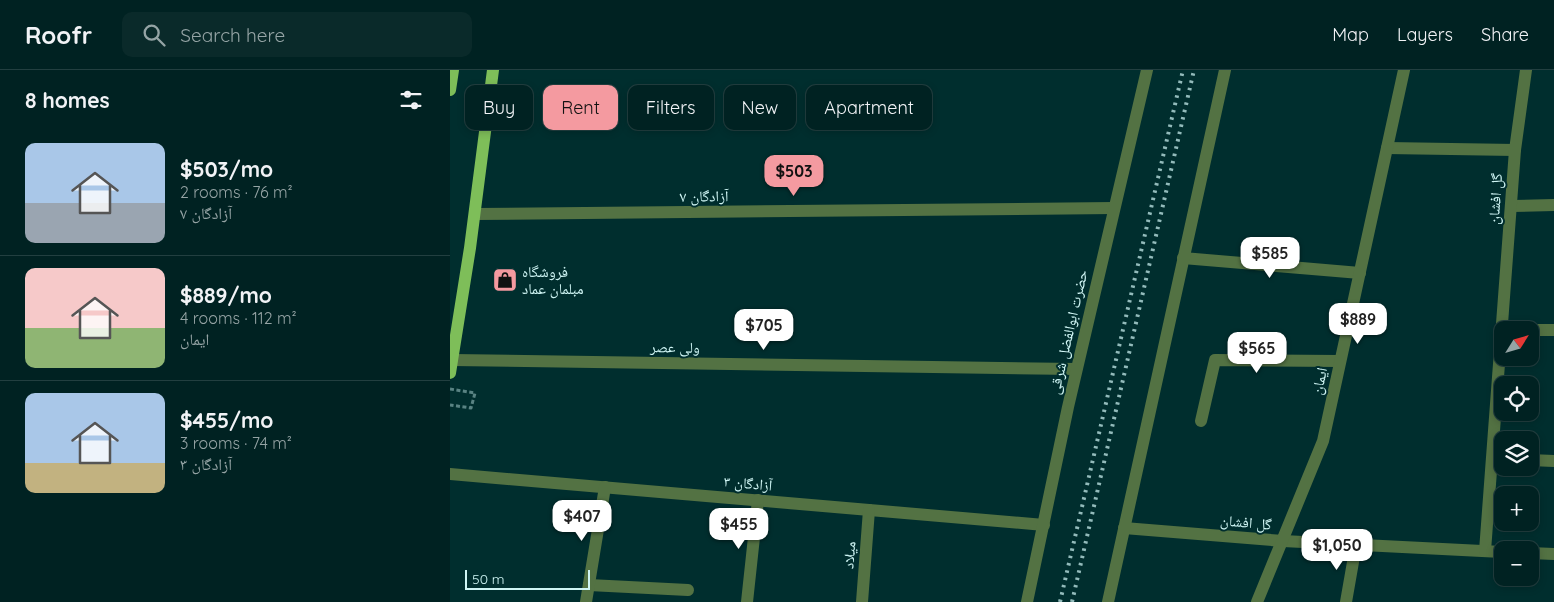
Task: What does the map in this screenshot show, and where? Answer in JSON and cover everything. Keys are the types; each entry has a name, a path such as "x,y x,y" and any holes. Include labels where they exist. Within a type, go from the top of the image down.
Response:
{"main road":[{"path":"450,90 453,70"},
{"path":"450,373 475,214 493,70"}],"street":[{"name":"حضرت ابوالفضل شرقی","path":"1027,602 1076,369 1147,70"},
{"path":"1108,602 1225,70"},
{"name":"ایمان","path":"1257,602 1323,441 1404,70"},
{"name":"گل افشان","path":"1503,321 1515,150 1526,70"},
{"path":"1387,148 1515,150"},
{"path":"1511,206 1554,205"},
{"name":"۷ آزادگان","path":"475,214 1114,208"},
{"path":"1183,258 1360,273"},
{"path":"1539,330 1554,330"},
{"name":"ولی عصر","path":"452,360 1076,369"},
{"path":"1200,422 1214,360 1340,362"},
{"name":"گل افشان","path":"1498,431 1501,366"},
{"path":"1539,460 1554,461"},
{"name":"۳ آزادگان","path":"450,474 1044,525"},
{"name":"گل افشان","path":"1486,551 1495,476"},
{"path":"586,602 605,487"},
{"path":"747,602 758,500"},
{"name":"میلاد","path":"862,602 869,510"},
{"name":"گل افشان","path":"1124,528 1283,541 1494,552"},
{"path":"1346,602 1356,545"},
{"path":"1539,553 1554,554"},
{"path":"589,585 688,590"}],"path":[{"path":"450,389 475,393 471,408 450,405"}],"railway":[{"path":"1060,602 1183,70"},
{"path":"1072,602 1194,70"}],"place":[{"name":"فروشگاه مبلمان عماد","path":"505,280"}]}
